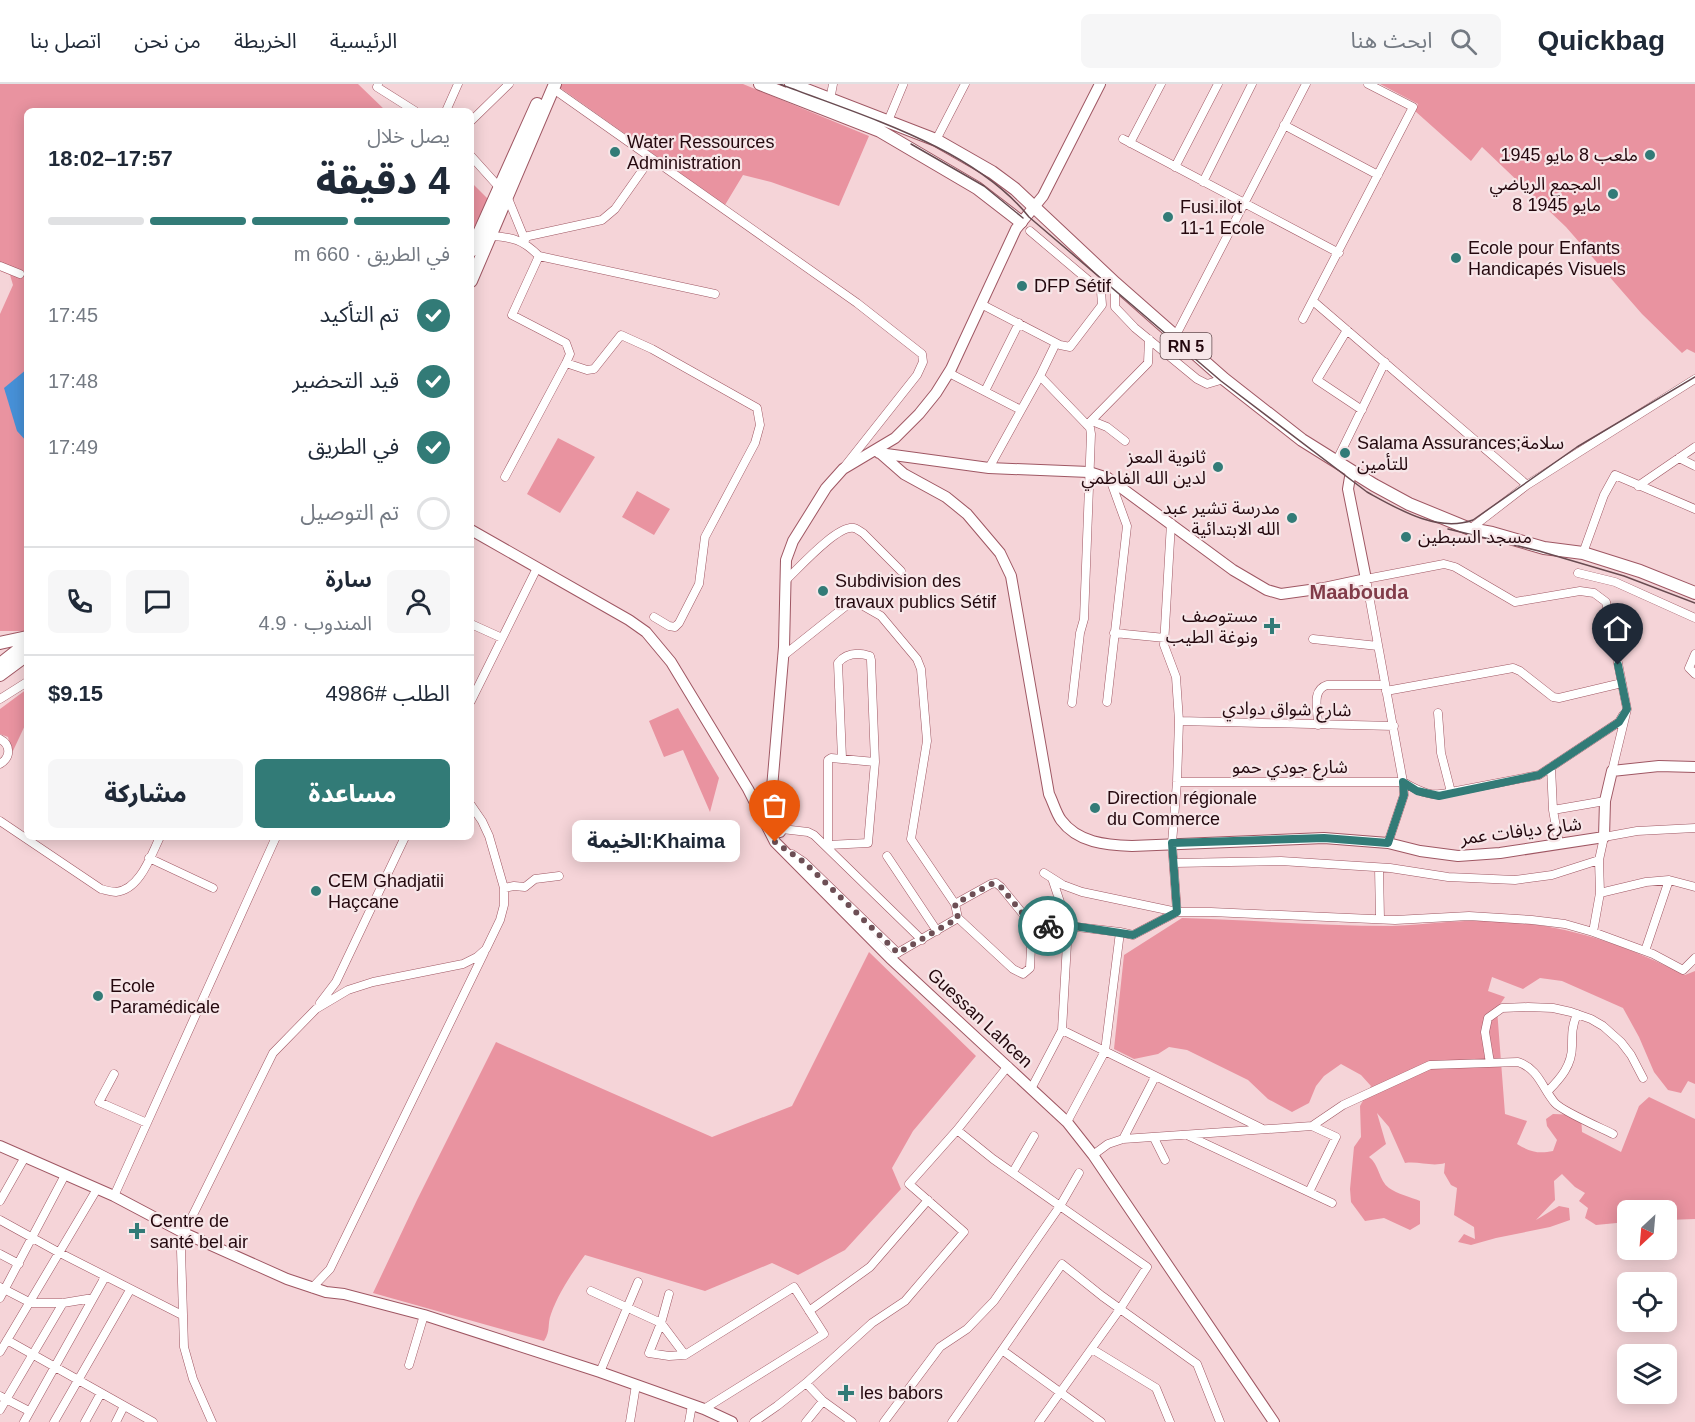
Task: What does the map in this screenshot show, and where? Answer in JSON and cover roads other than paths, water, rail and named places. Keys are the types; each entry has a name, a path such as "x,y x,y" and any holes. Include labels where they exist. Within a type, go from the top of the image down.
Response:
{"main road":[{"path":"760,84 880,131 976,188 1026,226"},
{"name":"RN 5","path":"792,84 936,140 992,172 1034,206 1115,283 1224,379 1302,440 1374,485 1410,504 1470,529 1544,548 1583,553 1640,571 1695,593"},
{"path":"474,246 551,85"},
{"path":"474,274 490,236 503,188"},
{"path":"0,643 24,638"},
{"path":"0,664 5,655 24,646"},
{"path":"5,655 24,653"},
{"path":"0,675 24,655"}],"street":[{"path":"447,108 458,84"},
{"path":"474,118 509,84"},
{"path":"830,100 833,84"},
{"path":"888,121 902,84"},
{"path":"936,140 965,84"},
{"path":"843,469 875,453 895,438 936,393 949,373 1016,230 1026,226 1034,206 1042,196 1100,84"},
{"path":"1161,84 1127,141 1339,253"},
{"path":"1174,166 1218,84"},
{"path":"1203,182 1252,84"},
{"path":"1175,337 1306,84"},
{"path":"1303,319 1413,107 1368,84"},
{"path":"378,85 412,108"},
{"path":"551,85 857,303 922,354 923,362 917,375 826,488 794,541 786,560 783,656 772,788 774,800 784,815 785,824 780,832 771,833"},
{"path":"1284,125 1378,175"},
{"path":"490,236 526,240 602,220 615,209 651,158"},
{"path":"474,159 503,188 526,240 540,256 715,294"},
{"path":"981,304 1070,347 1102,305 1101,291 1026,226"},
{"path":"505,477 570,354 566,342 512,315 540,256"},
{"path":"0,266 20,274"},
{"path":"1115,283 1115,307 1149,339 1197,379 1207,384 1224,379"},
{"path":"1313,301 1527,485"},
{"path":"985,392 1019,323"},
{"path":"1347,330 1317,380 1362,410"},
{"path":"566,363 587,370 594,369 621,335 652,349 757,408 760,425 755,443 705,537 699,584 675,627 654,617"},
{"path":"1072,703 1080,633 1084,619 1090,423 1148,363 1149,339"},
{"path":"989,468 1040,376 1056,342"},
{"path":"1336,462 1385,362"},
{"path":"949,373 1021,410"},
{"path":"1040,376 1090,423 1107,427 1125,441"},
{"path":"1470,529 1527,485 1695,379"},
{"path":"1638,486 1695,447"},
{"path":"875,453 989,468 1089,472 1108,478 1233,570 1268,590 1281,594 1324,588 1444,564 1455,567 1515,602 1580,591 1594,593 1606,602 1627,709 1605,801 1604,837 1599,860 1600,893 1593,932"},
{"name":"شارع ديافات عمر","path":"875,453 904,474 946,497 967,514 1000,553 1011,576 1049,794 1060,819 1070,830 1081,837 1111,845 1324,838 1388,843 1420,851 1458,856 1500,853 1637,831 1695,828"},
{"path":"1678,458 1695,466"},
{"path":"1351,471 1348,489 1395,726 1403,782 1404,795 1388,843"},
{"path":"1583,553 1604,495 1615,475 1695,509"},
{"path":"1107,702 1127,526 1108,478"},
{"path":"1348,489 1362,482 1374,485"},
{"path":"1172,523 1164,645 1176,677 1179,721 1172,843 1177,912"},
{"path":"786,580 833,537 855,528 901,571"},
{"name":"Guessan Lahcen","path":"474,533 629,620 646,632 670,662 727,753 779,846 1067,1122 1093,1155 1274,1422"},
{"path":"474,696 537,568"},
{"path":"1578,573 1615,582 1695,618"},
{"path":"783,656 847,605 860,604 881,616 917,659 925,694 927,741 911,839 955,904 958,918 1012,969 1023,974 1030,968 1032,925 996,884 991,884 955,904"},
{"path":"474,625 502,638"},
{"path":"1114,633 1165,638"},
{"path":"1313,639 1378,646"},
{"path":"826,845 868,843 875,762 871,660 870,656 864,654 849,654 838,663 842,758"},
{"path":"1695,654 1689,668 1695,675"},
{"path":"1318,724 1317,693 1320,687 1327,685 1386,688 1513,668 1553,697 1559,698 1622,683"},
{"path":"0,699 24,684"},
{"path":"1403,782 1426,794 1439,796 1539,775 1619,722 1627,709"},
{"path":"1438,713 1441,753 1451,792"},
{"name":"شارع شواق دوادي","path":"1179,721 1395,726"},
{"path":"0,739 6,743 9,751 6,760 0,764"},
{"path":"826,845 827,764 831,758 875,762"},
{"path":"1612,771 1659,766 1695,767"},
{"path":"1551,767 1553,810 1559,844"},
{"name":"شارع جودي حمو","path":"1177,782 1403,782"},
{"path":"1553,810 1605,801"},
{"path":"312,1288 330,1269 500,920 504,905 504,888 489,836 474,809"},
{"path":"0,821 24,837"},
{"path":"782,829 808,832 826,845 922,939"},
{"path":"28,840 101,890 116,892 130,886 139,876 158,840"},
{"path":"114,1196 275,840"},
{"path":"212,1422 193,1379 184,1347 180,1250 184,1233 273,1053 316,1009 336,982 404,840"},
{"path":"887,856 937,931"},
{"path":"149,858 213,888"},
{"path":"1174,863 1281,861 1378,868 1448,878 1515,880 1552,875 1599,860"},
{"path":"1378,868 1380,919"},
{"path":"1044,873 1063,885 1082,892 1177,912 1432,920 1470,916 1532,920 1565,924 1593,932 1645,951 1683,970 1695,958"},
{"path":"504,888 525,887 535,879 559,876"},
{"path":"1031,1089 1062,1030 1068,926 1052,878"},
{"path":"1600,893 1646,882 1669,880 1695,887"},
{"path":"1645,951 1669,880"},
{"path":"1032,925 1068,926 1133,935 1177,912"},
{"path":"894,955 958,918"},
{"path":"1067,1122 1105,1051 1120,932"},
{"path":"316,1009 348,990 373,982 462,964 477,957 486,949"},
{"path":"1490,1063 1485,1032 1488,1018 1502,1008 1553,1008 1577,1014 1603,1026 1631,1054 1642,1078"},
{"path":"1548,1091 1566,1070 1572,1048 1570,1034 1577,1014"},
{"path":"1062,1030 1263,1128"},
{"path":"1312,1126 1343,1105 1421,1068 1444,1064 1518,1062 1528,1065 1536,1073 1556,1104 1613,1134"},
{"path":"754,1422 806,1383 872,1323 905,1301 964,1232 909,1184 957,1130 1008,1066"},
{"path":"114,1074 99,1102 147,1123"},
{"path":"1123,1139 1155,1077"},
{"path":"1093,1155 1108,1144 1123,1139 1312,1126 1336,1137 1309,1192"},
{"path":"957,1130 1012,1172 1147,1267 1120,1309 1039,1422"},
{"path":"1188,1135 1332,1203"},
{"path":"1012,1172 1034,1136"},
{"path":"1154,1138 1165,1160"},
{"path":"0,1146 114,1196 184,1233 312,1288 344,1293 424,1315 636,1384 732,1422"},
{"path":"0,1201 25,1157"},
{"path":"884,1422 940,1347 967,1329 994,1301 1060,1206 1079,1173"},
{"path":"0,1298 2,1288 19,1264 65,1175"},
{"path":"0,1352 97,1189"},
{"path":"809,1311 870,1267 928,1200"},
{"path":"0,1220 105,1277 182,1315"},
{"path":"0,1254 19,1264"},
{"path":"952,1422 1062,1264 1197,1364 1220,1422"},
{"path":"24,1422 105,1277"},
{"path":"600,1372 638,1282"},
{"path":"669,1294 650,1353 669,1356 685,1355 794,1287 824,1334 704,1409"},
{"path":"2,1288 31,1303 63,1303 93,1298"},
{"path":"54,1422 130,1290"},
{"path":"591,1291 661,1323 685,1355"},
{"path":"0,1410 3,1397 63,1303"},
{"path":"409,1365 424,1315"},
{"path":"7,1340 152,1422"},
{"path":"1092,1348 1156,1388 1170,1422"},
{"path":"1002,1350 1101,1422"},
{"path":"806,1383 823,1401 852,1422"},
{"path":"630,1422 636,1384"},
{"path":"85,1422 101,1393"},
{"path":"3,1397 29,1411"},
{"path":"807,1422 823,1401"},
{"path":"689,1422 692,1405"},
{"path":"116,1422 124,1406"}],"water":[{"path":"24,371 24,439 17,431 4,388"}],"tram line":[{"path":"780,84 914,136 978,171 1221,381 1367,492 1418,517 1446,524 1473,520 1577,447 1695,377"},
{"path":"911,144 984,186 1023,218"},
{"path":"1448,529 1539,551 1624,576 1695,603"}],"place":[{"name":"Water Ressources Administration","path":"615,152"},
{"name":"ملعب 8 مايو 1945","path":"1650,155"},
{"name":"المجمع الرياضي 8 مايو 1945","path":"1613,194"},
{"name":"Fusi.ilot 11-1 Ecole","path":"1168,217"},
{"name":"Ecole pour Enfants Handicapés Visuels","path":"1456,258"},
{"name":"DFP Sétif","path":"1022,286"},
{"name":"Salama Assurances;سلامة للتأمين","path":"1345,453"},
{"name":"ثانوية المعز لدين الله الفاطمي","path":"1218,467"},
{"name":"مدرسة تشير عبد الله الابتدائية","path":"1292,518"},
{"name":"مسجد السبطين","path":"1406,537"},
{"name":"Subdivision des travaux publics Sétif","path":"823,591"},
{"name":"مستوصف ونوغة الطيب","path":"1272,626"},
{"name":"Direction régionale du Commerce","path":"1095,808"},
{"name":"Khaima:الخيمة","path":"775,842"},
{"name":"CEM Ghadjatii Haçcane","path":"316,891"},
{"name":"Ecole Paramédicale","path":"98,996"},
{"name":"Centre de santé bel air","path":"137,1231"},
{"name":"les babors","path":"846,1393"}],"district":[{"name":"Maabouda","path":"1359,592"}]}
